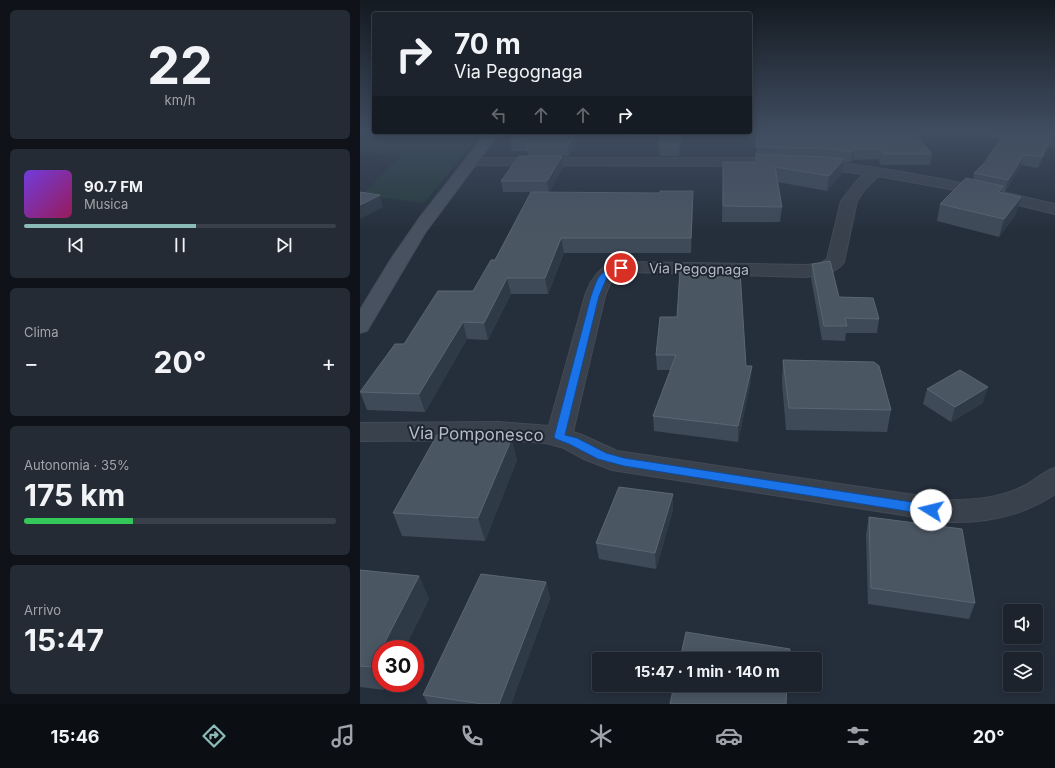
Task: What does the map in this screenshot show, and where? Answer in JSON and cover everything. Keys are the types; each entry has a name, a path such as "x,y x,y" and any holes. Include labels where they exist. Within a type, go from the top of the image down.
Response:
{"street":[{"path":"360,327 383,287 426,221 471,165"},
{"path":"825,165 875,172 974,190 1055,209"},
{"name":"Via Pegognaga","path":"560,437 595,296 602,278 606,274 616,269 630,267 812,271 823,269 835,262 850,201 860,186 875,172"},
{"name":"Via Pomponesco","path":"360,432 499,431 560,437 573,441 602,456 634,464 931,510 963,512 989,510 1006,506 1021,501 1043,488 1055,478"}],"green space":[{"path":"392,165 455,165 424,203 362,195"}],"building":[{"path":"513,165 557,165 547,181 501,181"},
{"path":"723,165 839,165 829,176 775,167 782,207 723,206"},
{"path":"982,165 1018,165 1008,180 974,173"},
{"path":"966,178 1003,186 999,192 1021,197 1004,219 940,204"},
{"path":"660,191 693,191 691,238 561,238 545,278 507,278 484,323 463,322 419,394 360,392 395,344 404,344 438,291 473,291 491,260 495,260 531,192 660,193"},
{"path":"360,192 380,195 360,205"},
{"path":"830,261 839,297 873,298 879,319 845,318 847,326 824,326 812,264"},
{"path":"680,271 740,271 746,366 752,366 738,426 653,416 676,355 656,355 660,317 677,317"},
{"path":"783,360 874,362 879,366 891,410 789,408"},
{"path":"960,370 988,387 955,407 927,389"},
{"path":"437,435 512,438 478,518 393,513"},
{"path":"619,487 673,494 655,553 596,543"},
{"path":"869,517 962,529 975,603 871,588"},
{"path":"360,570 419,576 386,640 372,640 372,667 360,666"},
{"path":"481,574 546,582 499,704 482,704 423,695"},
{"path":"686,632 790,649 790,652 682,652"},
{"path":"673,692 787,692 786,704 670,704"}],"route":[{"path":"621,268 611,270 602,278 595,296 560,437 573,441 612,460 931,510"}]}
